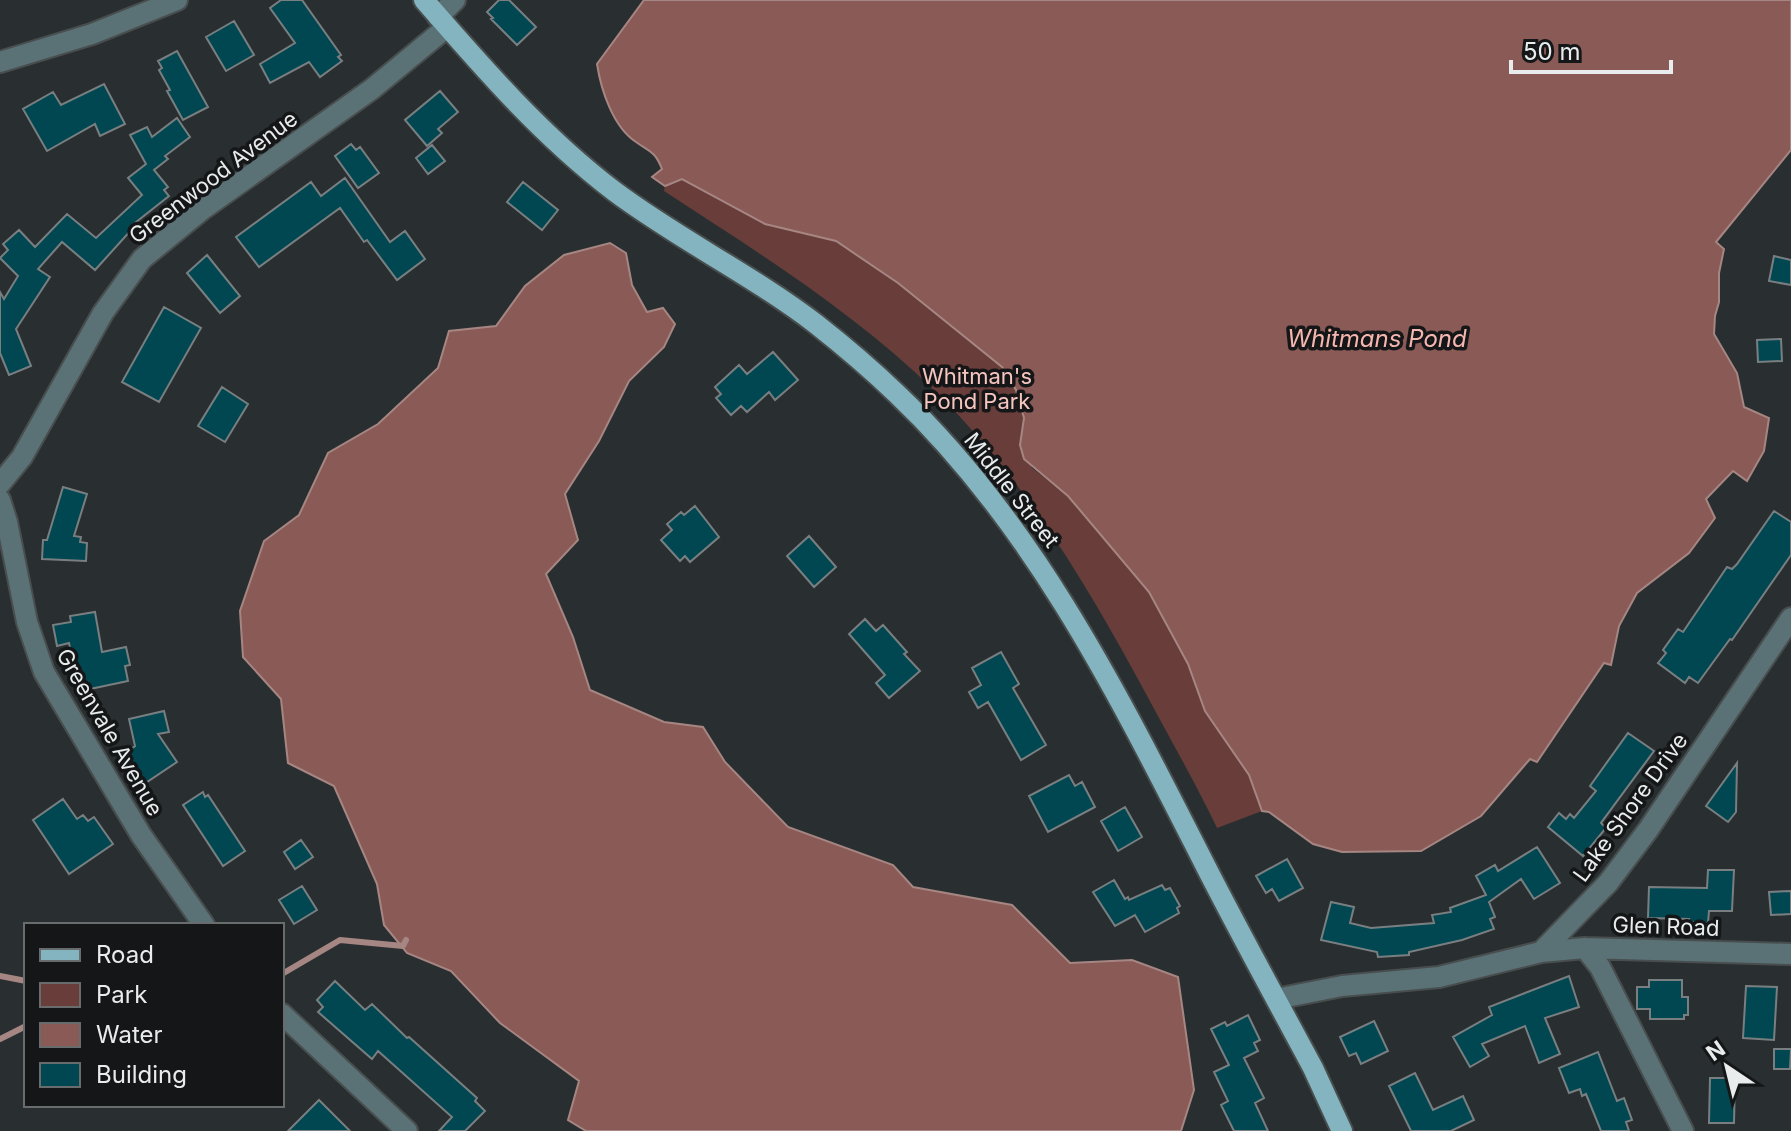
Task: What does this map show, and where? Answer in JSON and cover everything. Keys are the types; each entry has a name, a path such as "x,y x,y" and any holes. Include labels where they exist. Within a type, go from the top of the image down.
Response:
{"main road":[{"name":"Middle Street","path":"424,0 517,104 577,160 652,217 814,323 896,393 948,447 1016,531 1056,590 1109,682 1342,1131"}],"street":[{"path":"0,62 92,34 177,0"},
{"name":"Greenwood Avenue","path":"0,484 22,457 103,313 142,259 203,209 372,89 443,22 455,0"},
{"name":"Greenvale Avenue","path":"0,500 27,622 44,672 141,835 203,923"},
{"name":"Lake Shore Drive","path":"1541,952 1608,883 1648,830 1791,618"},
{"path":"1585,948 1600,967 1683,1131"},
{"name":"Glen Road","path":"1541,952 1585,948 1791,954"},
{"path":"1276,999 1342,986 1439,977 1541,952"},
{"path":"284,1016 407,1131"}],"green space":[{"name":"Whitman's Pond Park","path":"681,179 808,233 835,241 898,283 1002,367 1016,390 1024,418 1020,445 1032,468 1068,496 1149,592 1188,664 1205,711 1249,775 1262,811 1217,828 1106,622 1056,540 1000,463 936,392 872,336 805,285 664,191 665,186"}],"water":[{"name":"Whitmans Pond","path":"644,0 1791,0 1791,150 1716,242 1724,249 1714,334 1737,373 1744,407 1769,418 1764,451 1747,481 1733,471 1706,499 1715,518 1689,553 1637,593 1619,626 1611,665 1604,663 1537,762 1530,759 1481,816 1421,851 1342,852 1313,844 1269,812 1262,811 1249,775 1205,711 1188,664 1149,592 1068,496 1024,459 1020,445 1024,418 1016,390 1002,367 898,283 836,241 765,224 682,179 665,186 652,177 662,169 652,152 628,135 615,118 605,96 597,64"},
{"path":"610,243 626,253 632,285 647,312 663,308 675,324 664,347 629,381 599,441 565,494 578,540 546,574 573,637 590,690 664,722 703,727 725,762 788,827 893,865 913,887 1012,905 1070,963 1132,960 1178,977 1194,1090 1181,1131 586,1131 568,1120 579,1081 500,1023 451,971 407,953 384,925 377,884 334,786 288,763 281,699 243,657 240,611 264,541 299,515 328,453 378,424 438,368 449,331 496,326 525,286 564,255"}],"building":[{"path":"281,0 302,0 341,55 338,57 342,61 320,77 309,62 270,83 260,64 295,43 270,8"},
{"path":"499,0 509,0 536,27 517,45 487,12"},
{"path":"234,21 254,55 226,71 206,37"},
{"path":"177,51 208,107 183,120 167,91 170,90 159,70 162,68 158,61"},
{"path":"104,84 125,124 100,136 95,124 47,151 23,109 53,92 61,105"},
{"path":"440,91 458,112 438,129 442,133 427,146 405,120"},
{"path":"177,118 190,137 165,156 168,159 154,170 168,187 164,190 169,196 131,226 133,228 95,270 62,242 38,269 50,277 16,329 31,366 9,375 0,353 0,292 4,299 18,276 0,258 8,250 3,244 19,230 35,247 67,214 96,238 142,195 128,178 146,164 130,135 147,127 152,137"},
{"path":"351,144 356,150 360,147 379,173 358,188 335,156"},
{"path":"432,145 445,161 428,174 416,158"},
{"path":"345,178 390,242 405,231 425,259 397,280 340,208 259,267 236,237 311,182 321,196"},
{"path":"523,182 558,210 542,230 507,202"},
{"path":"207,255 240,296 220,313 187,273"},
{"path":"1774,256 1791,260 1791,285 1769,281"},
{"path":"164,307 201,328 159,402 122,382"},
{"path":"1781,339 1782,361 1758,362 1757,340"},
{"path":"773,352 798,380 775,400 769,392 747,412 741,406 731,415 716,398 721,394 715,387 739,365 747,374"},
{"path":"222,387 248,404 225,442 198,426"},
{"path":"63,487 87,494 74,536 81,537 80,542 87,543 86,561 42,559 43,540 47,540"},
{"path":"695,506 719,537 690,562 685,556 680,561 661,540 672,530 667,524 681,512 684,515"},
{"path":"1774,511 1791,522 1791,555 1698,683 1689,677 1685,683 1658,663 1666,653 1663,650 1678,629 1683,632 1727,567 1732,569 1737,564"},
{"path":"809,536 836,567 814,587 787,556"},
{"path":"95,612 102,652 126,647 130,665 125,666 128,681 90,689 88,682 82,683 81,675 76,676 69,643 57,646 53,625 71,622 70,616"},
{"path":"865,619 876,631 883,625 920,671 889,698 876,683 885,675 849,634"},
{"path":"1001,652 1019,684 1013,688 1046,745 1021,760 988,702 978,708 969,692 981,685 972,668"},
{"path":"164,711 169,732 158,734 177,762 144,784 124,754 135,746 129,719"},
{"path":"1628,733 1654,751 1601,823 1606,828 1583,856 1548,827 1559,813 1566,819 1570,814 1574,818 1596,791 1590,786"},
{"path":"1737,763 1736,812 1728,822 1706,806"},
{"path":"1069,775 1075,786 1082,782 1095,807 1048,832 1029,796"},
{"path":"203,792 245,851 223,866 183,805"},
{"path":"63,799 77,819 83,815 88,821 94,817 113,844 69,874 33,820"},
{"path":"1125,807 1142,837 1118,851 1101,821"},
{"path":"301,840 313,857 295,869 284,852"},
{"path":"1537,847 1560,883 1534,899 1521,879 1489,902 1495,917 1490,919 1494,929 1409,952 1409,955 1378,957 1377,952 1321,940 1331,902 1354,907 1350,923 1371,928 1434,923 1432,915 1451,912 1450,908 1486,895 1476,876 1495,865 1498,871"},
{"path":"1287,859 1303,888 1279,901 1272,889 1266,893 1256,876"},
{"path":"1708,870 1734,870 1732,911 1709,911 1708,923 1688,922 1689,919 1648,918 1649,887 1707,888"},
{"path":"1114,880 1125,899 1128,897 1129,900 1162,885 1165,890 1170,888 1180,906 1177,908 1179,913 1145,932 1135,915 1115,926 1093,892"},
{"path":"302,886 317,910 294,924 279,900"},
{"path":"1791,891 1791,914 1771,915 1769,892"},
{"path":"1569,976 1579,1007 1545,1018 1560,1054 1539,1063 1525,1026 1482,1044 1489,1056 1470,1067 1453,1037 1492,1015 1489,1007"},
{"path":"1649,980 1682,980 1682,997 1688,997 1688,1015 1684,1015 1684,1019 1650,1019 1650,1009 1637,1009 1637,987 1649,987"},
{"path":"335,981 365,1010 372,1004 477,1098 475,1101 485,1111 465,1131 439,1131 452,1117 378,1051 372,1059 318,1012 323,1007 317,1000"},
{"path":"1746,986 1777,987 1774,1040 1743,1038"},
{"path":"1248,1015 1260,1040 1254,1043 1258,1051 1244,1058 1264,1098 1255,1103 1268,1131 1234,1131 1221,1105 1228,1101 1214,1072 1229,1065 1211,1029 1225,1022 1227,1026"},
{"path":"1374,1021 1388,1051 1361,1064 1356,1053 1349,1056 1340,1037"},
{"path":"1774,1049 1791,1049 1790,1069 1774,1069"},
{"path":"1598,1052 1617,1101 1624,1098 1632,1120 1626,1122 1629,1131 1601,1131 1586,1094 1582,1096 1580,1089 1569,1093 1559,1068"},
{"path":"1415,1073 1433,1110 1463,1096 1474,1120 1451,1131 1411,1131 1389,1086"},
{"path":"1710,1078 1735,1078 1734,1123 1709,1123"},
{"path":"319,1100 350,1131 288,1131"}],"waterway":[{"path":"284,973 340,940 403,946 406,940"},
{"path":"0,976 24,981"},
{"path":"0,1039 24,1027"}]}
